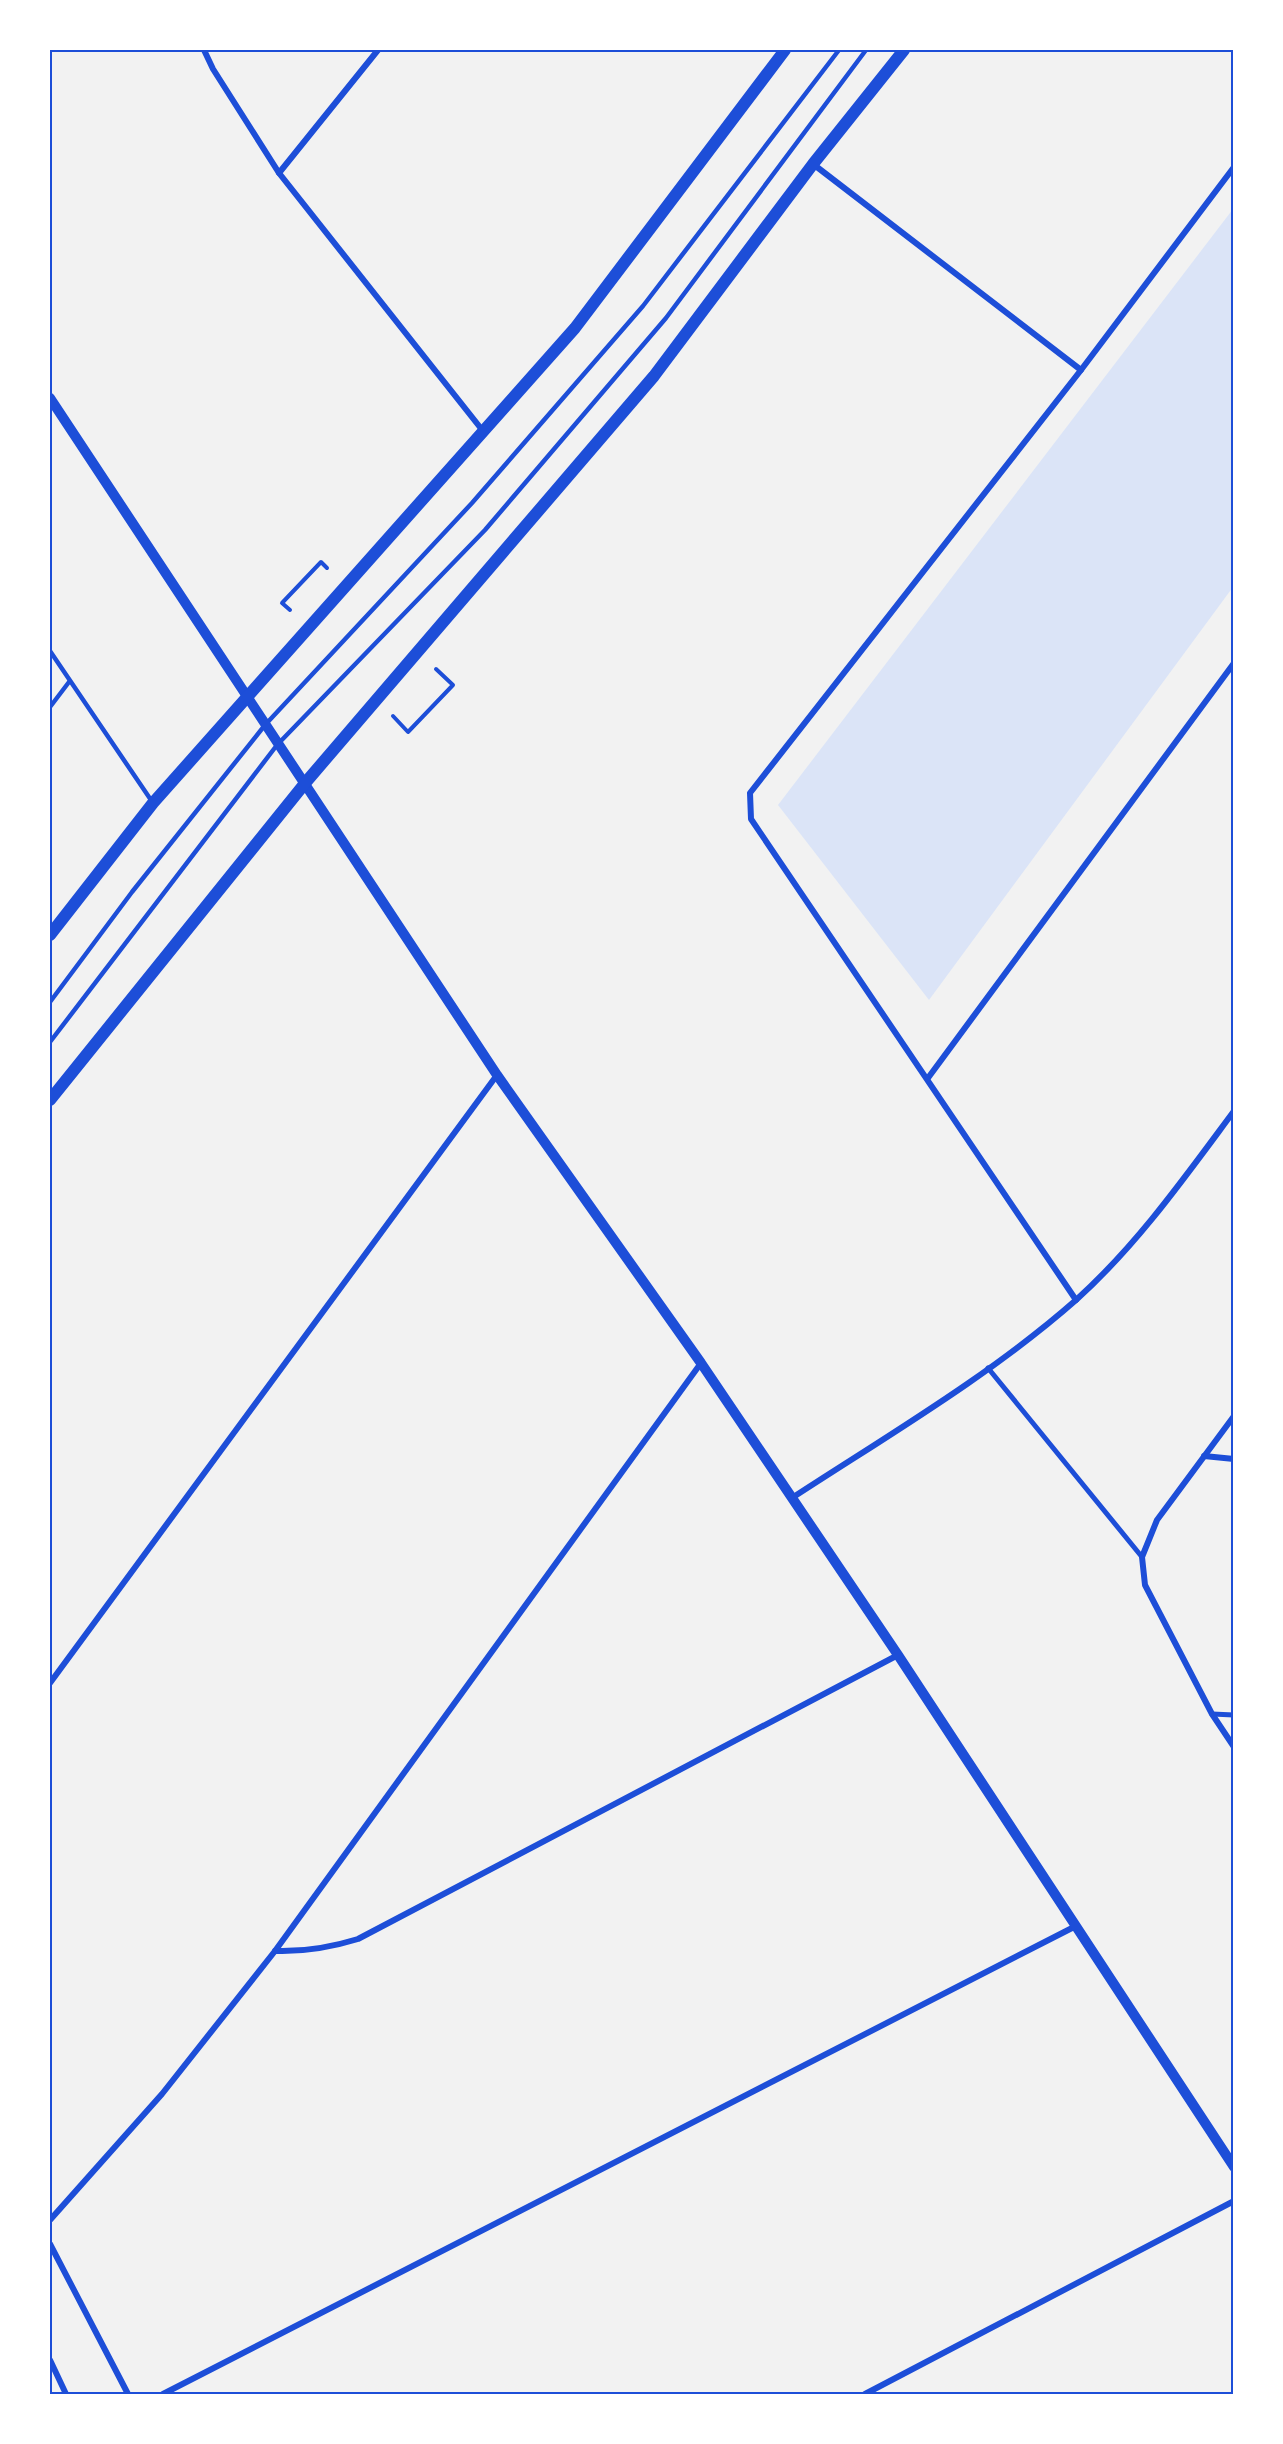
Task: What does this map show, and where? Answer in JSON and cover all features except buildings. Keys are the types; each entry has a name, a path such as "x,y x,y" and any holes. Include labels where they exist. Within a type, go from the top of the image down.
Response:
{"main road":[{"path":"50,935 153,803 575,328 785,50"},
{"path":"50,1100 306,782 654,376 813,164 904,50"}],"street":[{"path":"204,50 213,69 279,173 484,433"},
{"path":"279,173 378,50"},
{"path":"813,164 1081,370"},
{"path":"1076,1300 751,819 750,793 1081,370 1233,167"},
{"path":"50,398 278,745 306,782 497,1076 701,1363 898,1655 1233,2167"},
{"path":"928,1078 1233,663"},
{"path":"50,1683 497,1076"},
{"path":"792,1498 988,1368 1076,1300 1164,1205 1233,1112"},
{"path":"50,2220 162,2094 275,1951 701,1363"},
{"path":"988,1368 1142,1557"},
{"path":"1233,1416 1157,1520 1142,1557 1145,1585 1212,1714 1233,1747"},
{"path":"1204,1456 1233,1459"},
{"path":"275,1951 304,1952 329,1948 358,1939 898,1655"},
{"path":"1212,1714 1233,1715"},
{"path":"164,2394 1074,1927"},
{"path":"865,2394 1233,2200"},
{"path":"50,2244 128,2394"},
{"path":"50,2360 66,2394"}],"lane":[{"path":"50,1002 132,892 265,725 472,503 643,306 839,50"},
{"path":"50,1042 278,745 485,531 666,318 866,50"},
{"path":"50,651 153,803"},
{"path":"50,707 69,682"}],"path":[{"path":"282,603 321,562"},
{"path":"408,732 453,685"}],"shaded area":[{"path":"1233,209 1233,587 929,1000 778,805"}]}
